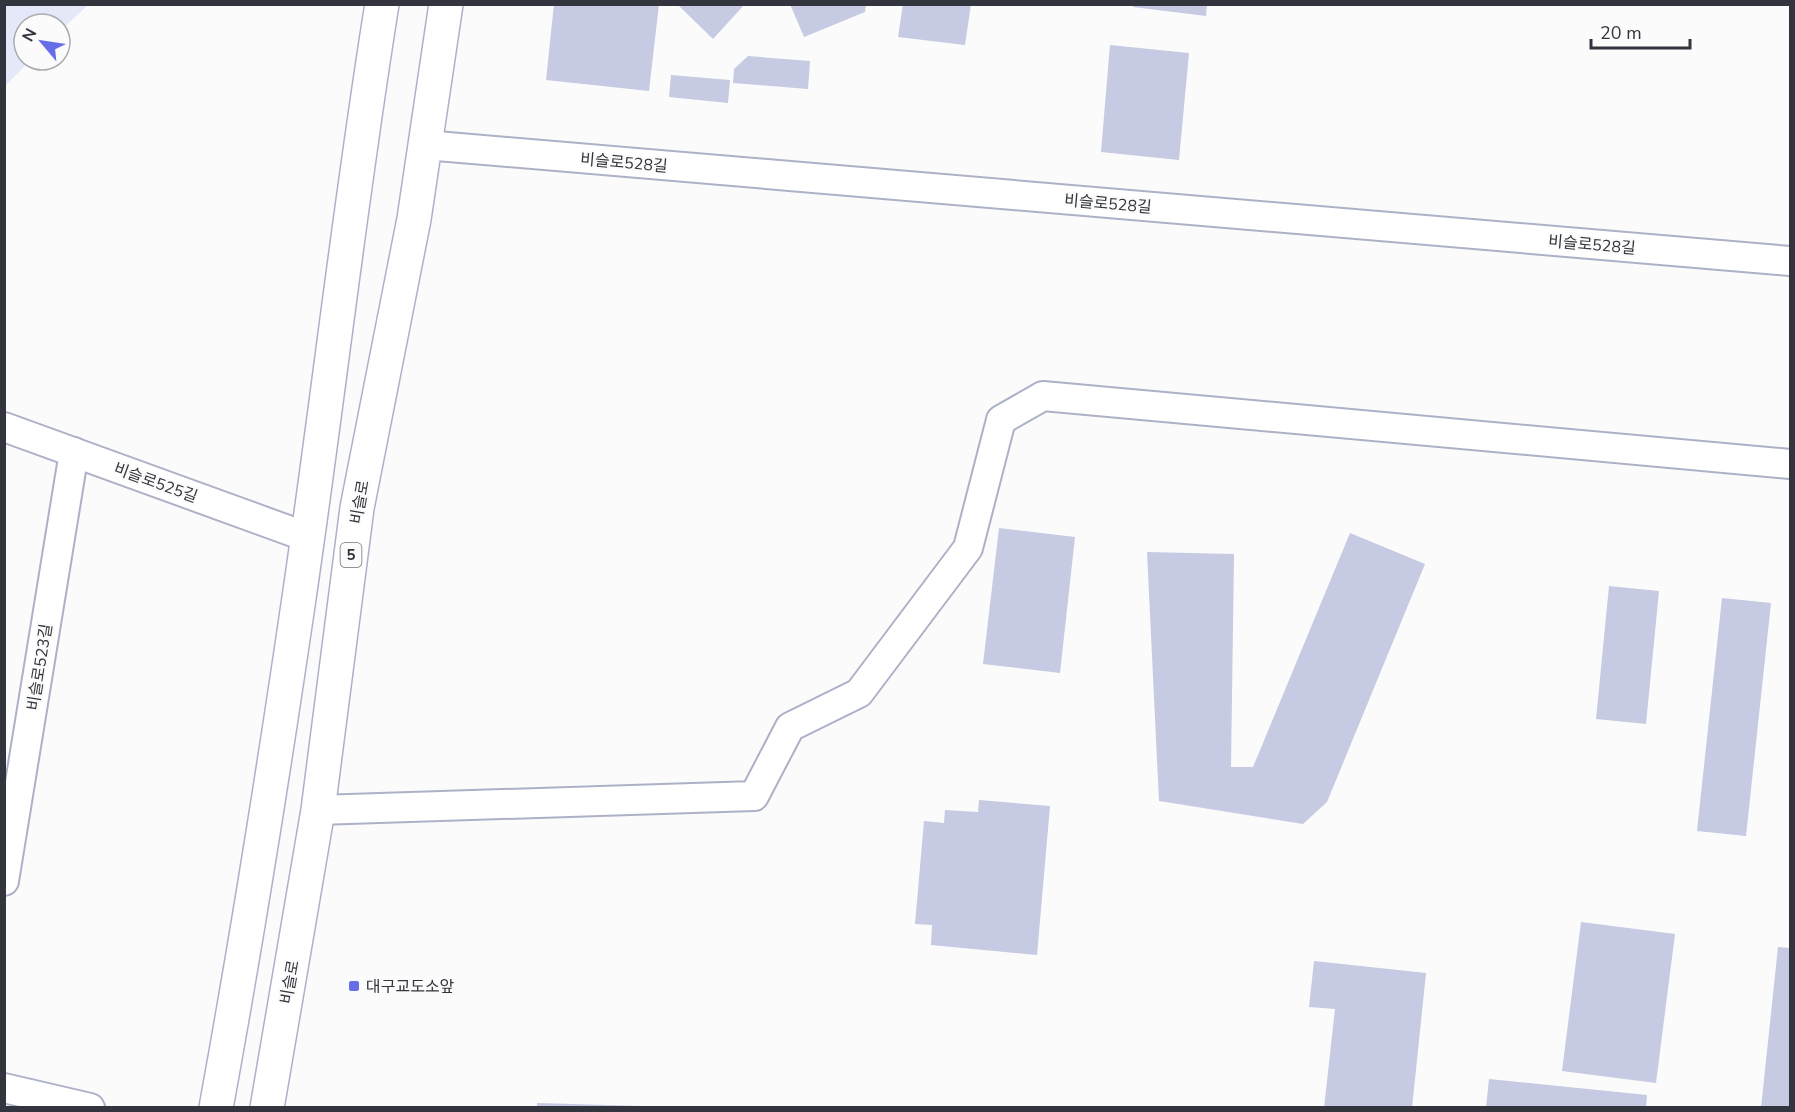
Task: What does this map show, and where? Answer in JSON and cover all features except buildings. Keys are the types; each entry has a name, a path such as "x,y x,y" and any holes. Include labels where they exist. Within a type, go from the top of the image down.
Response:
{"main road":[{"path":"216,1107 239,984 288,671 363,122 382,4"},
{"name":"비슬로","path":"268,1103 320,797 357,508 414,219 446,4"},
{"path":"288,671 301,703 293,770 296,777 320,797"},
{"path":"239,984 256,987 267,995 258,1056 268,1103"}],"street":[{"name":"비슬로528길","path":"425,145 1791,261"},
{"path":"320,797 754,796 790,727 859,693 968,548 1001,420 1043,396 1791,464"},
{"name":"비슬로525길","path":"4,427 307,537"},
{"name":"비슬로523길","path":"4,881 74,452"},
{"path":"4,1088 90,1107"}],"shaded area":[{"path":"5,4 88,4 72,20 72,12 12,12 12,72 19,72 5,86"}],"place":[{"name":"대구교도소앞","path":"354,986"}]}
